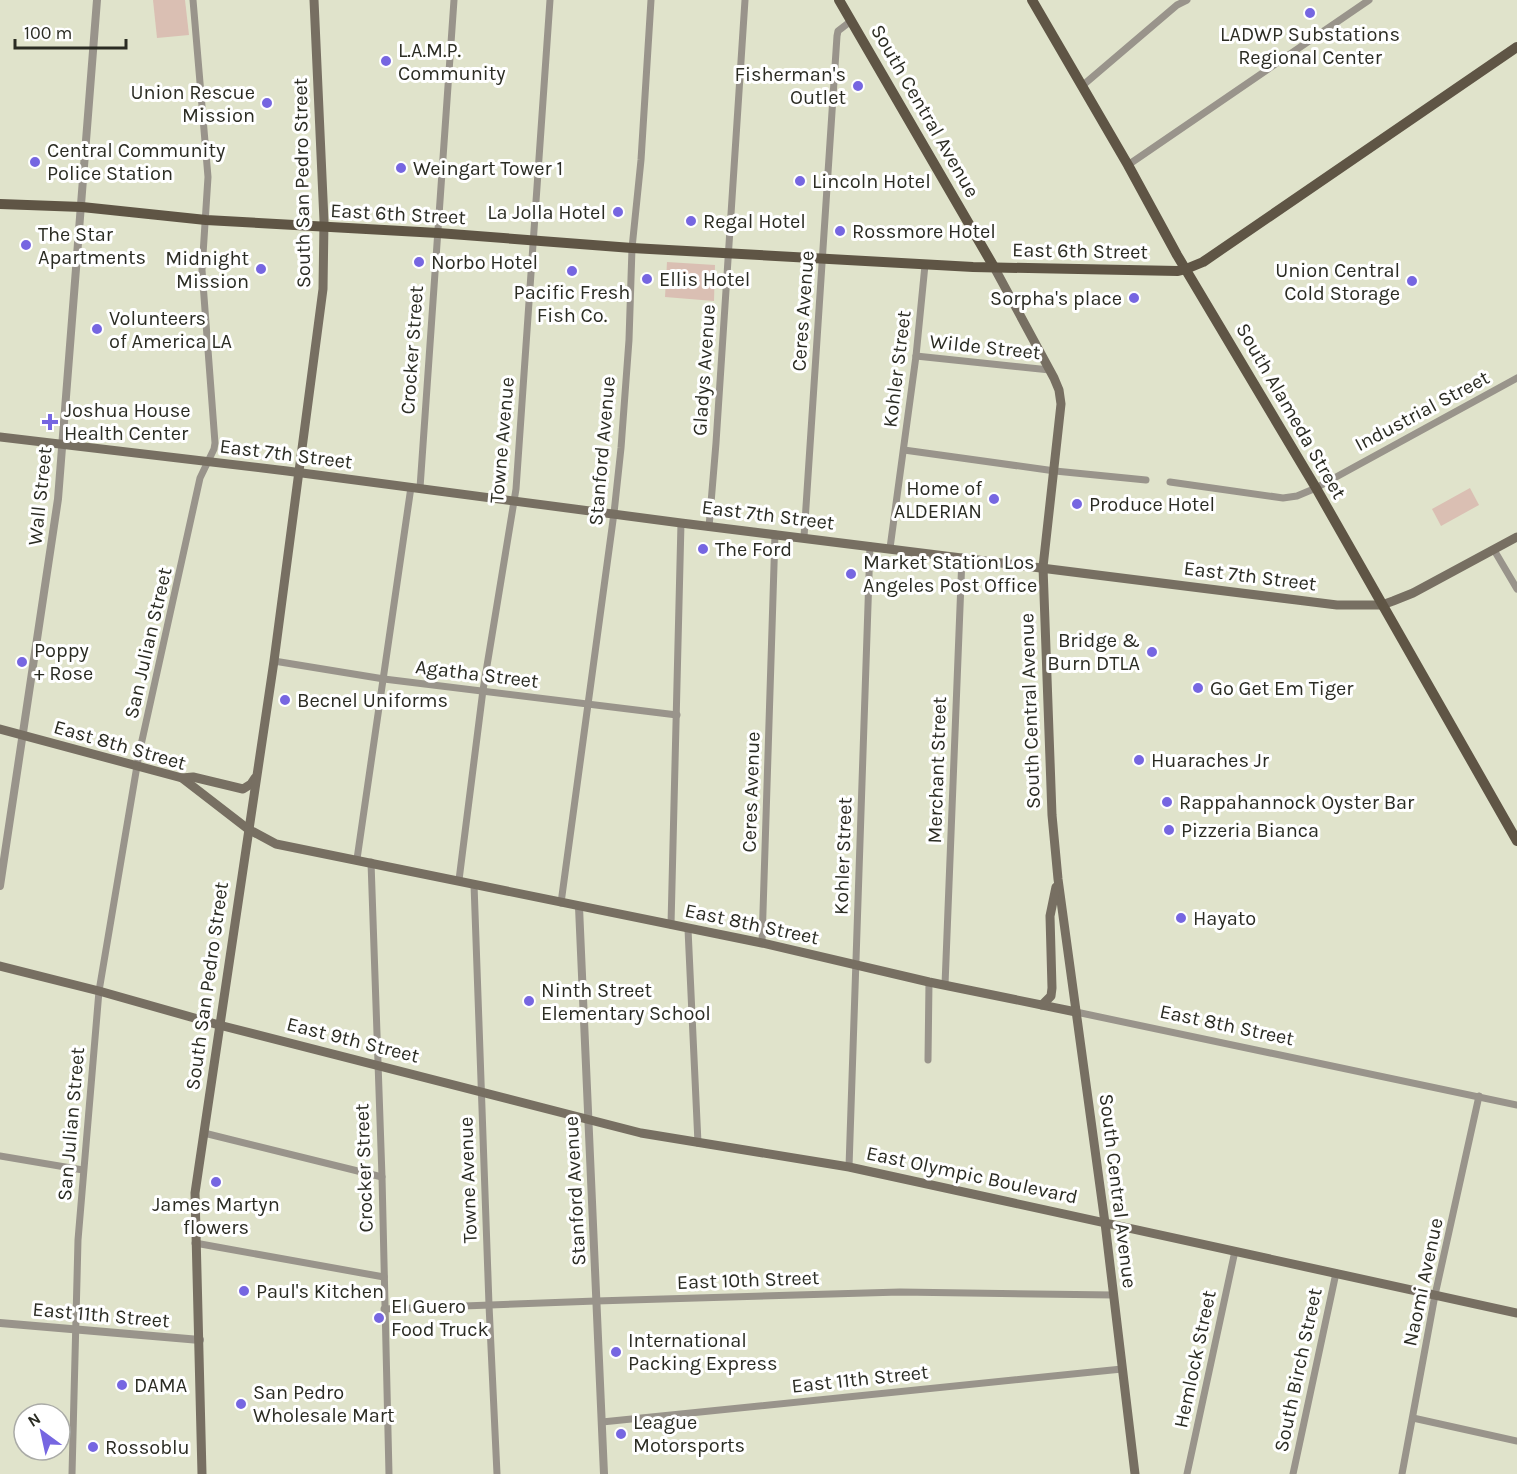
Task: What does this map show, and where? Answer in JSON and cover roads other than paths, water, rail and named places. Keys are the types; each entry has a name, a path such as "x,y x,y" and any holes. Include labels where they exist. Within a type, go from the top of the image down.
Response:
{"main road":[{"name":"South San Pedro Street","path":"202,1474 195,1193 274,661 323,289 325,228 314,0"},
{"name":"South Central Avenue","path":"839,0 994,267 1059,390 1061,404 1043,567 1052,815 1058,879 1105,1223 1135,1474"},
{"name":"South Alameda Street","path":"1032,0 1186,269 1316,488 1517,841"},
{"name":"East 6th Street","path":"0,204 82,207 206,220 325,228 438,233 632,248 925,265 1149,271 1186,269 1203,262 1517,47"},
{"name":"East 7th Street","path":"0,437 415,487 681,523 1338,605 1382,605 1413,594 1517,537"},
{"name":"East 8th Street","path":"0,729 182,778 248,829 276,844 762,943 929,982 1076,1012"},
{"path":"182,778 193,777 243,789 251,784 256,776"},
{"path":"1042,1005 1051,996 1050,916 1058,879"},
{"name":"East 9th Street","path":"0,966 482,1092 641,1132 698,1143"},
{"name":"East Olympic Boulevard","path":"698,1143 849,1167 1513,1312"},
{"path":"1513,1312 1517,1322"}],"street":[{"name":"Wall Street","path":"0,886 58,499 97,0"},
{"name":"San Julian Street","path":"72,1474 74,1329 83,1170 99,991 137,767 200,478 215,443 202,270 208,177 193,0"},
{"name":"Crocker Street","path":"357,859 415,487 438,233 454,0"},
{"name":"Towne Avenue","path":"459,880 483,690 519,464 532,240 550,0"},
{"name":"Stanford Avenue","path":"561,903 614,513 628,350 632,248 651,0"},
{"name":"Gladys Avenue","path":"709,526 745,0"},
{"path":"1082,86 1174,3 1187,0"},
{"path":"1128,165 1369,0"},
{"name":"Ceres Avenue","path":"804,537 837,36 838,31 851,21"},
{"name":"Kohler Street","path":"890,548 916,356 925,265"},
{"name":"Wilde Street","path":"916,356 1050,370"},
{"name":"Industrial Street","path":"1170,482 1284,498 1297,496 1316,488 1517,378"},
{"path":"903,450 1054,471 1146,480"},
{"path":"671,925 681,523"},
{"name":"Ceres Avenue","path":"762,943 775,534"},
{"name":"Kohler Street","path":"849,1167 870,546"},
{"path":"1494,550 1517,589"},
{"name":"Merchant Street","path":"945,985 962,557"},
{"name":"Agatha Street","path":"274,661 384,679 677,715"},
{"name":"Crocker Street","path":"371,862 389,1474"},
{"name":"Towne Avenue","path":"474,884 497,1474"},
{"name":"Stanford Avenue","path":"579,907 588,1118 593,1177 604,1474"},
{"path":"688,929 698,1143"},
{"path":"928,1060 929,982"},
{"name":"East 8th Street","path":"1076,1012 1517,1105"},
{"name":"Naomi Avenue","path":"1402,1474 1434,1295 1479,1096"},
{"path":"204,1133 382,1177"},
{"path":"0,1156 83,1170"},
{"path":"195,1243 384,1277"},
{"name":"Hemlock Street","path":"1187,1474 1234,1251"},
{"name":"South Birch Street","path":"1293,1474 1336,1273"},
{"name":"East 10th Street","path":"384,1310 900,1292 1114,1295"},
{"name":"East 11th Street","path":"0,1323 200,1340"},
{"name":"East 11th Street","path":"602,1422 1122,1369"},
{"path":"1413,1418 1517,1441"}],"place":[{"name":"LADWP Substations Regional Center","path":"1310,13"},
{"name":"L.A.M.P. Community","path":"386,61"},
{"name":"Fisherman's Outlet","path":"858,86"},
{"name":"Union Rescue Mission","path":"267,103"},
{"name":"Central Community Police Station","path":"35,162"},
{"name":"Weingart Tower 1","path":"401,168"},
{"name":"Lincoln Hotel","path":"800,181"},
{"name":"La Jolla Hotel","path":"618,212"},
{"name":"Regal Hotel","path":"691,221"},
{"name":"Rossmore Hotel","path":"840,231"},
{"name":"The Star Apartments","path":"26,245"},
{"name":"Norbo Hotel","path":"419,262"},
{"name":"Midnight Mission","path":"261,269"},
{"name":"Pacific Fresh Fish Co.","path":"572,271"},
{"name":"Ellis Hotel","path":"647,279"},
{"name":"Union Central Cold Storage","path":"1412,281"},
{"name":"Sorpha's place","path":"1134,298"},
{"name":"Volunteers of America LA","path":"97,329"},
{"name":"Joshua House Health Center","path":"50,422"},
{"name":"Home of ALDERIAN","path":"994,499"},
{"name":"Produce Hotel","path":"1077,504"},
{"name":"The Ford","path":"703,549"},
{"name":"Market Station Los Angeles Post Office","path":"851,574"},
{"name":"Bridge & Burn DTLA","path":"1152,652"},
{"name":"Poppy + Rose","path":"22,662"},
{"name":"Go Get Em Tiger","path":"1198,688"},
{"name":"Becnel Uniforms","path":"285,700"},
{"name":"Huaraches Jr","path":"1139,760"},
{"name":"Rappahannock Oyster Bar","path":"1167,802"},
{"name":"Pizzeria Bianca","path":"1169,830"},
{"name":"Hayato","path":"1181,918"},
{"name":"Ninth Street Elementary School","path":"529,1001"},
{"name":"James Martyn flowers","path":"216,1182"},
{"name":"Paul's Kitchen","path":"244,1291"},
{"name":"El Guero Food Truck","path":"379,1318"},
{"name":"International Packing Express","path":"616,1352"},
{"name":"DAMA","path":"122,1385"},
{"name":"San Pedro Wholesale Mart","path":"241,1404"},
{"name":"League Motorsports","path":"621,1434"},
{"name":"Rossoblu","path":"93,1447"}]}
